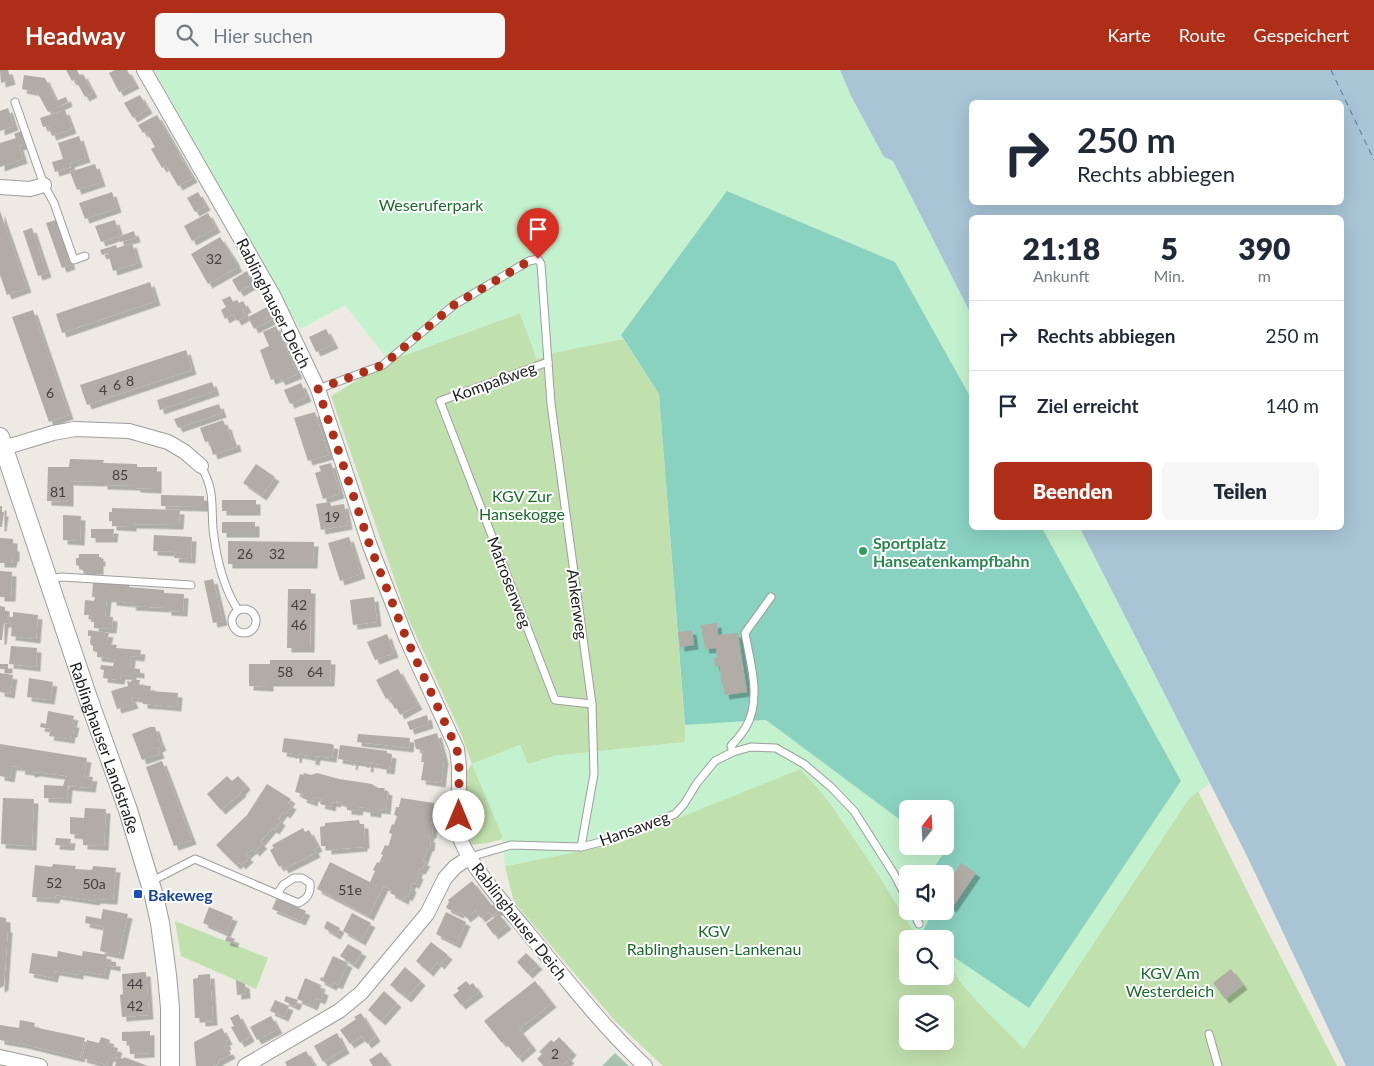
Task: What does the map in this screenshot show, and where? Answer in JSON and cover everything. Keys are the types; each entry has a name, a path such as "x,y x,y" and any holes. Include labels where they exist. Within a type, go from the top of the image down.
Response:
{"street":[{"name":"Rablinghauser Deich","path":"144,70 274,297 318,389 370,546 407,640 457,749 459,767 459,835 461,842 504,905 604,1024 645,1066"},
{"path":"0,187 30,189 44,185"},
{"path":"1,445 76,429 131,426 168,442 185,452 201,466"},
{"name":"Rablinghauser Landstraße","path":"1,445 128,810 150,882 160,923 167,974 170,1008 170,1066"},
{"path":"245,1066 339,1011 361,993 427,914 450,872 455,866 470,857"},
{"path":"0,1057 40,1066"}],"lane":[{"path":"15,102 44,185 54,203 74,260 85,256"},
{"name":"Ankerweg","path":"318,389 383,365 454,305 529,261 538,259 542,264 552,413 592,704 594,774 581,847"},
{"name":"Kompaßweg","path":"440,401 548,362"},
{"name":"Matrosenweg","path":"440,401 555,700 592,704"},
{"path":"201,466 210,481 214,541 225,584 229,597 238,610"},
{"path":"48,579 62,577 191,585"},
{"path":"733,752 731,746 746,727 752,708 754,687 745,633 770,597"},
{"name":"Hansaweg","path":"470,857 511,844 581,847 609,840 675,814 715,761 733,752 751,747 776,748 804,764 831,786 854,811 899,884"},
{"path":"150,882 195,860 298,903 306,900 311,891 310,883 302,878 294,878 283,885 278,894"},
{"path":"917,920 919,924"},
{"path":"1209,1034 1218,1066"}],"green space":[{"name":"Weseruferpark","path":"154,70 840,70 851,96 884,157 893,161 969,310 969,394 895,262 727,191 621,335 623,339 557,352 537,359 520,313 389,361 345,305 300,329"},
{"name":"Sportplatz Hanseatenkampfbahn","path":"727,191 895,262 969,394 969,530 1043,530 1181,781 1029,1008 954,957 954,930 924,929 928,920 954,920 954,865 936,865 942,855 954,855 954,800 899,800 899,819 766,720 685,725 659,394 621,335"},
{"name":"KGV Zur Hansekogge","path":"520,313 537,359 557,352 623,339 659,394 686,742 554,756 528,764 520,745 472,764 460,731 408,618 331,396 389,361"},
{"path":"1043,530 1081,530 1210,784 1189,798 1024,1049 965,988 954,972 954,957 1029,1008 1181,781"},
{"path":"766,720 899,819 899,855 942,855 936,865 899,865 899,908 828,800 801,769 611,845 505,866 502,835 472,764 520,745 528,764 554,756 685,742 685,725"},
{"path":"472,764 503,839 470,845 466,837 465,774"},
{"path":"801,769 828,800 880,877 899,908 899,920 906,920 912,930 899,930 899,985 954,985 954,972 962,984 1024,1049 1189,798 1198,791 1337,1066 663,1066 615,1021 514,902 505,866 611,845 671,821 685,807"},
{"path":"906,920 929,920 925,930 912,930"},
{"path":"175,921 268,958 256,989 181,956"},
{"path":"615,1053 629,1066 602,1066"}],"water":[{"path":"840,70 1374,70 1374,1066 1346,1066 1247,856 1081,530 1344,530 1344,215 969,215 969,310 893,161 884,157 851,96"}],"building":[{"path":"0,70 8,70 11,80 1,83"},
{"path":"66,70 77,70 80,76 83,74 93,93 85,97 75,79 72,81"},
{"path":"115,70 127,70 135,84 119,92 109,73"},
{"path":"24,75 45,78 56,101 66,97 68,102 48,112 37,92 22,89"},
{"path":"140,95 148,109 133,118 124,103"},
{"path":"8,108 14,126 0,131 0,111"},
{"path":"65,110 72,129 52,136 48,126 43,127 40,118"},
{"path":"157,115 193,178 178,186 166,165 162,168 151,149 155,147 146,131 143,133 138,125"},
{"path":"21,131 26,144 19,146 23,159 0,167 0,143 16,138 14,134"},
{"path":"79,136 86,158 70,163 71,167 55,172 52,162 63,159 58,143"},
{"path":"95,164 101,182 77,190 70,172"},
{"path":"112,192 117,208 85,219 79,203"},
{"path":"198,192 206,206 195,212 187,198"},
{"path":"0,211 27,288 7,295 0,275"},
{"path":"208,213 216,228 192,241 184,226"},
{"path":"56,220 71,265 62,268 46,223"},
{"path":"115,220 120,236 134,231 136,238 120,242 118,236 101,242 95,226"},
{"path":"32,228 47,273 38,276 23,231"},
{"path":"220,237 238,267 208,284 191,254"},
{"path":"132,243 138,263 113,271 108,253 102,255 100,250 116,245 117,248"},
{"path":"247,271 253,284 239,292 232,280"},
{"path":"150,282 156,301 62,333 56,314"},
{"path":"230,296 233,302 237,300 239,303 243,301 247,308 243,310 246,316 237,321 233,314 225,319 221,310 226,307 222,300"},
{"path":"267,307 273,319 254,329 248,317"},
{"path":"33,310 69,415 49,422 12,317"},
{"path":"276,326 298,374 281,381 279,377 271,380 260,350 269,346 263,332"},
{"path":"326,329 334,344 316,352 309,337"},
{"path":"186,350 192,370 87,405 80,385"},
{"path":"212,382 215,391 160,410 157,400"},
{"path":"301,383 307,397 290,404 284,390"},
{"path":"219,404 222,413 178,428 174,419"},
{"path":"315,412 329,455 308,461 294,418"},
{"path":"223,420 225,425 227,425 232,441 235,440 237,447 213,455 209,441 205,442 200,428"},
{"path":"70,459 104,460 103,463 137,464 137,467 157,467 157,489 103,485 103,482 69,481 69,502 47,501 48,467 69,467"},
{"path":"331,463 340,494 323,499 315,473 321,471 319,466"},
{"path":"256,464 275,477 262,496 243,483"},
{"path":"161,495 204,496 204,507 161,506"},
{"path":"222,500 256,500 256,511 222,511"},
{"path":"330,502 331,506 344,504 348,525 321,530 316,504"},
{"path":"0,506 2,506 2,512 4,512 2,527 0,527"},
{"path":"112,508 180,510 179,525 132,524 132,527 112,526 112,521 109,521 109,512 112,512"},
{"path":"63,515 81,516 80,541 63,540"},
{"path":"222,522 255,522 255,533 222,533"},
{"path":"91,529 114,529 113,538 91,538"},
{"path":"154,535 192,537 191,559 174,558 175,552 153,551"},
{"path":"349,537 361,574 340,581 328,543"},
{"path":"0,538 13,539 15,557 13,557 12,563 0,563"},
{"path":"228,541 314,542 313,564 228,564"},
{"path":"79,554 99,554 101,562 99,562 99,570 92,570 92,573 84,573 84,570 79,569 79,566 76,565 76,558 79,558"},
{"path":"0,571 12,572 11,597 0,597"},
{"path":"213,579 223,621 213,623 204,581"},
{"path":"93,582 130,584 129,587 164,590 164,593 184,594 183,612 167,611 167,608 131,606 132,603 112,601 112,598 107,598 105,616 113,617 112,629 94,628 94,622 91,622 92,615 84,615 85,600 94,601 95,597 92,597"},
{"path":"288,589 311,589 310,648 287,648"},
{"path":"374,597 377,622 353,625 350,600"},
{"path":"0,606 5,607 5,616 13,617 13,612 38,615 36,639 11,636 12,624 4,623 2,640 0,640"},
{"path":"717,623 718,635 738,633 747,692 725,695 723,684 721,684 720,666 715,667 716,648 705,649 701,625"},
{"path":"88,630 109,633 106,644 117,645 116,648 141,650 140,657 131,656 130,668 140,669 140,674 132,673 132,676 121,675 120,680 103,678 104,670 100,669 101,665 113,666 115,659 97,657 97,652 93,651 93,646 90,642 91,636 88,636"},
{"path":"692,630 694,645 680,647 678,632"},
{"path":"387,634 394,653 375,660 367,642"},
{"path":"11,646 37,648 36,667 9,664"},
{"path":"270,660 331,660 330,682 269,682 269,687 249,686 249,664 270,664"},
{"path":"0,664 8,664 8,669 0,669"},
{"path":"398,669 418,705 400,715 390,700 392,699 391,696 386,699 376,680"},
{"path":"0,673 13,675 10,694 0,692"},
{"path":"29,678 53,682 50,700 27,697"},
{"path":"132,680 140,680 139,685 151,686 150,691 178,693 177,707 143,704 143,699 131,697 134,704 117,709 111,691 128,686 127,681 131,682"},
{"path":"48,711 74,716 72,723 75,723 70,739 49,736 51,729 40,727 41,723 46,724"},
{"path":"427,715 429,724 410,730 407,722"},
{"path":"155,727 162,746 158,748 160,754 142,760 132,734"},
{"path":"437,733 444,759 441,783 421,780 424,762 421,762 423,750 416,749 414,740"},
{"path":"358,734 410,738 409,748 357,742"},
{"path":"284,738 334,745 332,758 316,756 315,761 311,760 311,756 298,754 297,759 295,754 282,752"},
{"path":"0,744 87,758 84,776 93,777 91,788 68,786 67,799 44,798 44,785 63,786 66,776 37,772 30,773 30,771 20,770 21,767 12,766 10,778 0,776"},
{"path":"340,745 387,751 387,753 392,754 390,770 382,769 382,765 369,763 369,768 366,767 367,763 354,761 353,766 351,765 352,761 338,759"},
{"path":"162,761 192,840 174,846 146,767"},
{"path":"304,773 311,775 317,773 339,779 372,784 378,788 385,788 384,790 388,791 386,810 377,809 377,813 366,812 366,808 359,807 358,811 347,810 347,806 337,801 336,803 332,802 331,807 320,804 322,799 314,797 313,802 302,798 303,794 295,792 300,774 303,775"},
{"path":"227,776 232,781 238,776 246,785 242,792 221,810 207,794"},
{"path":"267,784 291,799 288,803 292,805 286,814 283,812 278,819 281,821 275,830 272,828 260,842 263,844 255,852 253,849 249,852 246,855 249,858 241,865 239,862 236,865 216,845 247,815"},
{"path":"3,798 34,799 32,846 1,844"},
{"path":"401,798 434,803 433,809 435,810 434,819 432,819 431,824 433,824 432,834 430,834 429,838 431,838 430,847 428,847 423,861 426,862 421,870 419,869 417,874 419,875 415,884 412,883 410,886 412,888 408,897 406,895 404,900 390,893 392,890 384,886 369,916 317,889 330,862 370,882 375,871 373,870 383,855 381,854 385,845 388,846 389,844 392,834 389,833 392,824 394,825 397,816 394,815 396,807 399,807"},
{"path":"85,808 106,809 104,846 83,845 83,835 70,834 70,817 84,818"},
{"path":"359,820 360,824 364,824 365,844 363,844 363,847 327,850 327,846 321,846 320,827 325,826 325,823"},
{"path":"303,828 305,832 309,830 318,847 314,849 316,853 284,869 282,865 279,867 270,850 274,848 272,845"},
{"path":"56,838 71,839 70,846 55,845"},
{"path":"961,863 976,873 954,905 954,874"},
{"path":"53,864 76,866 75,869 92,870 93,866 116,868 113,900 96,899 95,901 56,895 55,899 32,897 35,865 52,867"},
{"path":"472,881 492,906 494,904 499,910 492,916 489,912 481,918 475,911 466,918 461,911 459,914 446,907 449,902 448,900"},
{"path":"277,898 306,911 301,921 272,909"},
{"path":"209,907 233,917 226,933 203,923"},
{"path":"103,909 128,914 119,955 100,951 104,927 85,923 86,916 101,919"},
{"path":"446,912 466,922 456,944 436,934"},
{"path":"352,913 371,923 361,941 343,931"},
{"path":"499,914 507,925 494,935 486,924"},
{"path":"0,917 6,918 6,928 8,928 4,986 0,988"},
{"path":"327,921 340,928 336,935 324,928"},
{"path":"227,936 235,939 233,943 225,941"},
{"path":"431,942 448,955 440,965 437,962 429,972 416,961"},
{"path":"348,944 362,952 354,965 340,956"},
{"path":"58,951 82,956 83,951 107,955 106,961 116,962 116,967 106,965 104,975 79,971 79,975 55,971 53,978 29,973 32,953 57,957"},
{"path":"526,953 538,965 528,974 517,962"},
{"path":"333,956 348,963 338,985 334,983 332,986 320,980 321,977 323,978"},
{"path":"405,967 421,981 407,998 390,985"},
{"path":"1231,969 1243,985 1225,999 1213,983"},
{"path":"146,972 149,1015 122,1017 120,995 123,994 122,974"},
{"path":"210,974 213,1021 201,1022 201,1018 195,1018 193,979 198,978 198,975"},
{"path":"305,978 321,985 320,989 324,991 321,1000 316,998 313,1006 297,999"},
{"path":"236,980 245,984 246,994 237,995"},
{"path":"466,981 470,985 473,983 479,992 461,1005 453,995 459,991 457,988"},
{"path":"535,981 552,1003 519,1029 532,1046 518,1058 504,1041 502,1043 484,1021"},
{"path":"384,991 397,1003 381,1021 368,1010"},
{"path":"286,996 298,1000 295,1006 284,1001"},
{"path":"275,1000 289,1006 284,1017 270,1011"},
{"path":"361,1013 376,1037 367,1044 362,1036 350,1044 340,1030 356,1019 354,1017"},
{"path":"238,1014 250,1037 240,1043 231,1027 234,1026 230,1018"},
{"path":"271,1016 278,1029 257,1040 250,1027"},
{"path":"20,1020 35,1023 34,1027 85,1038 80,1058 0,1040 0,1025 19,1028"},
{"path":"222,1028 228,1040 225,1041 227,1045 224,1047 231,1054 213,1066 196,1066 194,1042"},
{"path":"150,1031 150,1053 130,1054 129,1041 122,1041 122,1032"},
{"path":"337,1033 345,1049 323,1062 314,1046"},
{"path":"101,1037 110,1040 108,1046 118,1048 115,1059 109,1057 107,1065 82,1058 87,1040 99,1043"},
{"path":"559,1037 572,1051 567,1056 570,1059 562,1066 544,1066 537,1059 542,1054 539,1052 551,1040 554,1042"},
{"path":"306,1051 315,1066 287,1066 285,1062"},
{"path":"381,1052 389,1064 373,1066 369,1060"},
{"path":"118,1057 123,1059 124,1057 148,1066 115,1066"}],"ferry route":[{"path":"1331,70 1374,160"}],"place":[{"name":"Sportplatz Hanseatenkampfbahn","path":"863,551"},
{"name":"Bakeweg","path":"138,894"}],"route":[{"path":"459,816 457,749 407,640 370,546 318,389 383,365 454,305 529,261 538,259"}],"park label":[{"name":"KGV Rablinghausen-Lankenau","path":"714,939"},
{"name":"KGV Am Westerdeich","path":"1170,981"}]}
